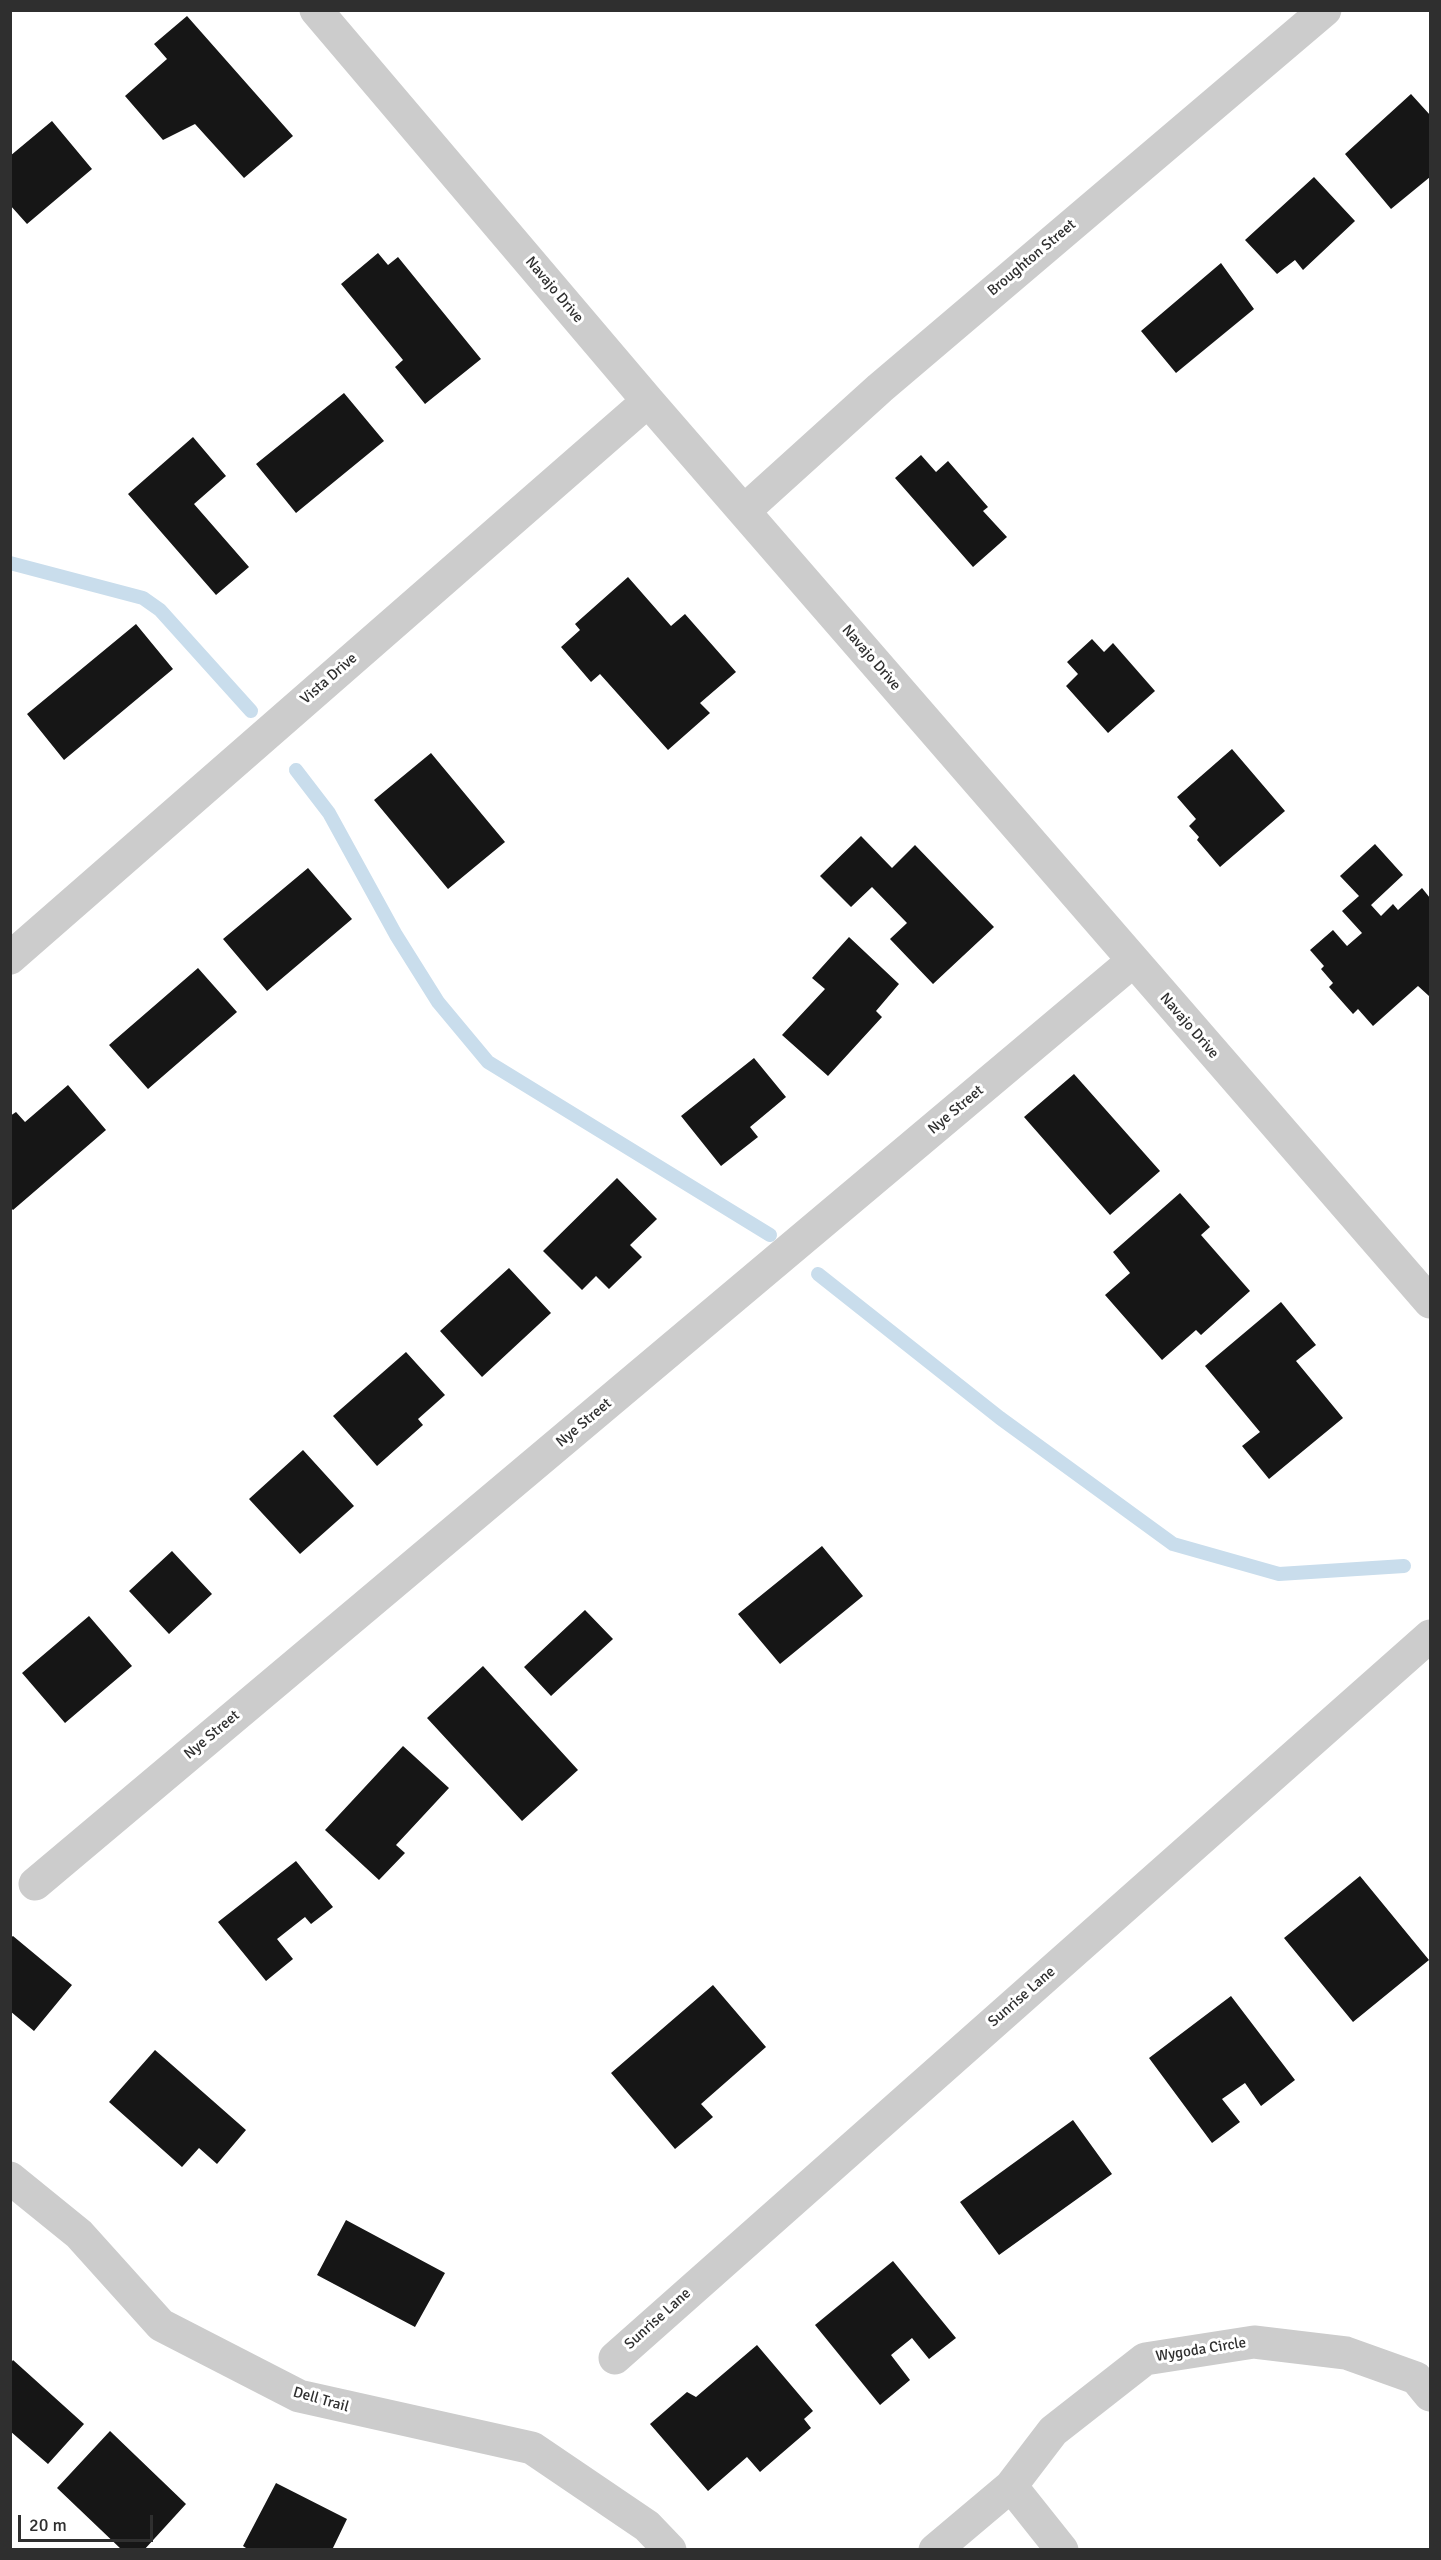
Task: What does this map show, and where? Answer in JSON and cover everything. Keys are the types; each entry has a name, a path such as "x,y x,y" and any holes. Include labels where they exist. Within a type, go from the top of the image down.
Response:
{"street":[{"name":"Navajo Drive","path":"316,10 648,401 1133,962 1431,1302"},
{"name":"Broughton Street","path":"744,511 889,380 1325,10"},
{"name":"Vista Drive","path":"10,958 648,401"},
{"name":"Nye Street","path":"35,1884 1133,962"},
{"name":"Sunrise Lane","path":"615,2358 1431,1636"},
{"name":"Dell Trail","path":"10,2178 79,2234 161,2325 299,2396 532,2448 647,2526 670,2550"},
{"name":"Wygoda Circle","path":"935,2550 1011,2486 1053,2431 1145,2359 1254,2342 1346,2353 1416,2378 1431,2395"},
{"path":"1011,2486 1062,2550"}],"building":[{"path":"187,16 293,136 244,178 195,124 163,140 125,96 167,59 154,44"},
{"path":"1411,94 1430,115 1430,177 1391,209 1345,154"},
{"path":"52,121 92,169 27,224 10,205 10,156"},
{"path":"1314,177 1355,221 1303,270 1295,260 1277,274 1245,240"},
{"path":"378,253 388,265 398,257 481,359 425,404 395,367 403,360 341,284"},
{"path":"1221,263 1254,309 1176,373 1141,331"},
{"path":"344,393 384,441 296,513 256,464"},
{"path":"193,437 226,476 194,504 249,567 216,595 128,494"},
{"path":"921,455 936,472 948,461 988,507 983,511 1007,537 973,567 895,478"},
{"path":"628,577 671,626 685,614 736,672 700,703 710,713 668,750 600,674 591,682 561,647 580,630 575,624"},
{"path":"136,624 173,669 64,760 27,714"},
{"path":"1092,639 1104,652 1113,643 1155,691 1108,733 1066,686 1078,674 1067,662"},
{"path":"1232,749 1285,811 1220,867 1197,840 1199,837 1189,826 1196,819 1177,797"},
{"path":"431,753 505,842 448,889 374,800"},
{"path":"861,836 892,868 915,845 994,927 933,984 890,939 907,923 872,887 851,907 820,876"},
{"path":"1375,844 1403,875 1371,905 1381,916 1393,904 1398,910 1422,888 1430,898 1430,995 1418,986 1373,1026 1358,1009 1353,1014 1329,987 1333,983 1321,969 1324,966 1310,950 1333,930 1347,946 1362,933 1342,911 1359,896 1340,876"},
{"path":"308,868 352,919 267,991 223,939"},
{"path":"849,937 899,984 876,1011 882,1017 828,1076 782,1035 825,989 812,978"},
{"path":"198,968 237,1012 148,1089 109,1045"},
{"path":"754,1058 786,1097 750,1127 758,1137 721,1166 681,1116"},
{"path":"1074,1074 1160,1171 1110,1215 1024,1117"},
{"path":"68,1085 106,1130 13,1210 10,1207 10,1116 16,1112 25,1122"},
{"path":"617,1178 657,1219 630,1245 642,1257 609,1289 596,1276 582,1290 543,1251"},
{"path":"1180,1193 1210,1227 1201,1235 1250,1291 1201,1335 1196,1330 1162,1360 1105,1295 1130,1273 1113,1252"},
{"path":"509,1268 551,1313 482,1377 440,1331"},
{"path":"1281,1302 1316,1345 1296,1361 1343,1418 1269,1479 1242,1446 1260,1432 1205,1366"},
{"path":"406,1352 445,1395 418,1419 423,1425 377,1466 333,1416"},
{"path":"303,1450 354,1506 300,1554 249,1499"},
{"path":"822,1546 863,1596 780,1664 738,1614"},
{"path":"172,1551 212,1594 169,1634 129,1591"},
{"path":"585,1610 613,1639 551,1696 524,1667"},
{"path":"89,1616 132,1666 65,1723 22,1673"},
{"path":"483,1666 578,1770 522,1821 427,1718"},
{"path":"403,1746 449,1788 396,1845 405,1853 379,1880 325,1830"},
{"path":"296,1861 333,1907 311,1924 305,1917 277,1939 293,1959 266,1981 218,1922"},
{"path":"1360,1876 1429,1960 1353,2022 1284,1938"},
{"path":"13,1936 72,1985 34,2031 10,2011 10,1938"},
{"path":"713,1985 766,2047 701,2104 713,2117 675,2149 611,2073"},
{"path":"1231,1996 1295,2080 1261,2106 1245,2083 1222,2099 1240,2122 1212,2143 1149,2058"},
{"path":"155,2050 246,2130 217,2164 199,2148 182,2167 109,2102"},
{"path":"1073,2120 1112,2174 999,2255 960,2202"},
{"path":"346,2220 445,2273 415,2327 317,2275"},
{"path":"893,2261 956,2338 929,2359 912,2338 891,2355 910,2380 880,2405 815,2325"},
{"path":"757,2345 813,2411 804,2419 811,2428 760,2472 747,2457 708,2491 650,2424 687,2392 696,2397"},
{"path":"13,2360 84,2424 48,2464 10,2431 10,2364"},
{"path":"110,2431 186,2504 144,2550 122,2550 57,2488"},
{"path":"276,2483 347,2519 332,2550 249,2550 243,2546"}],"waterway":[{"path":"10,563 143,598 160,610 251,711"},
{"path":"296,770 329,813 396,935 438,1002 488,1062 770,1235"},
{"path":"818,1274 1000,1418 1173,1544 1279,1574 1404,1566"}]}
